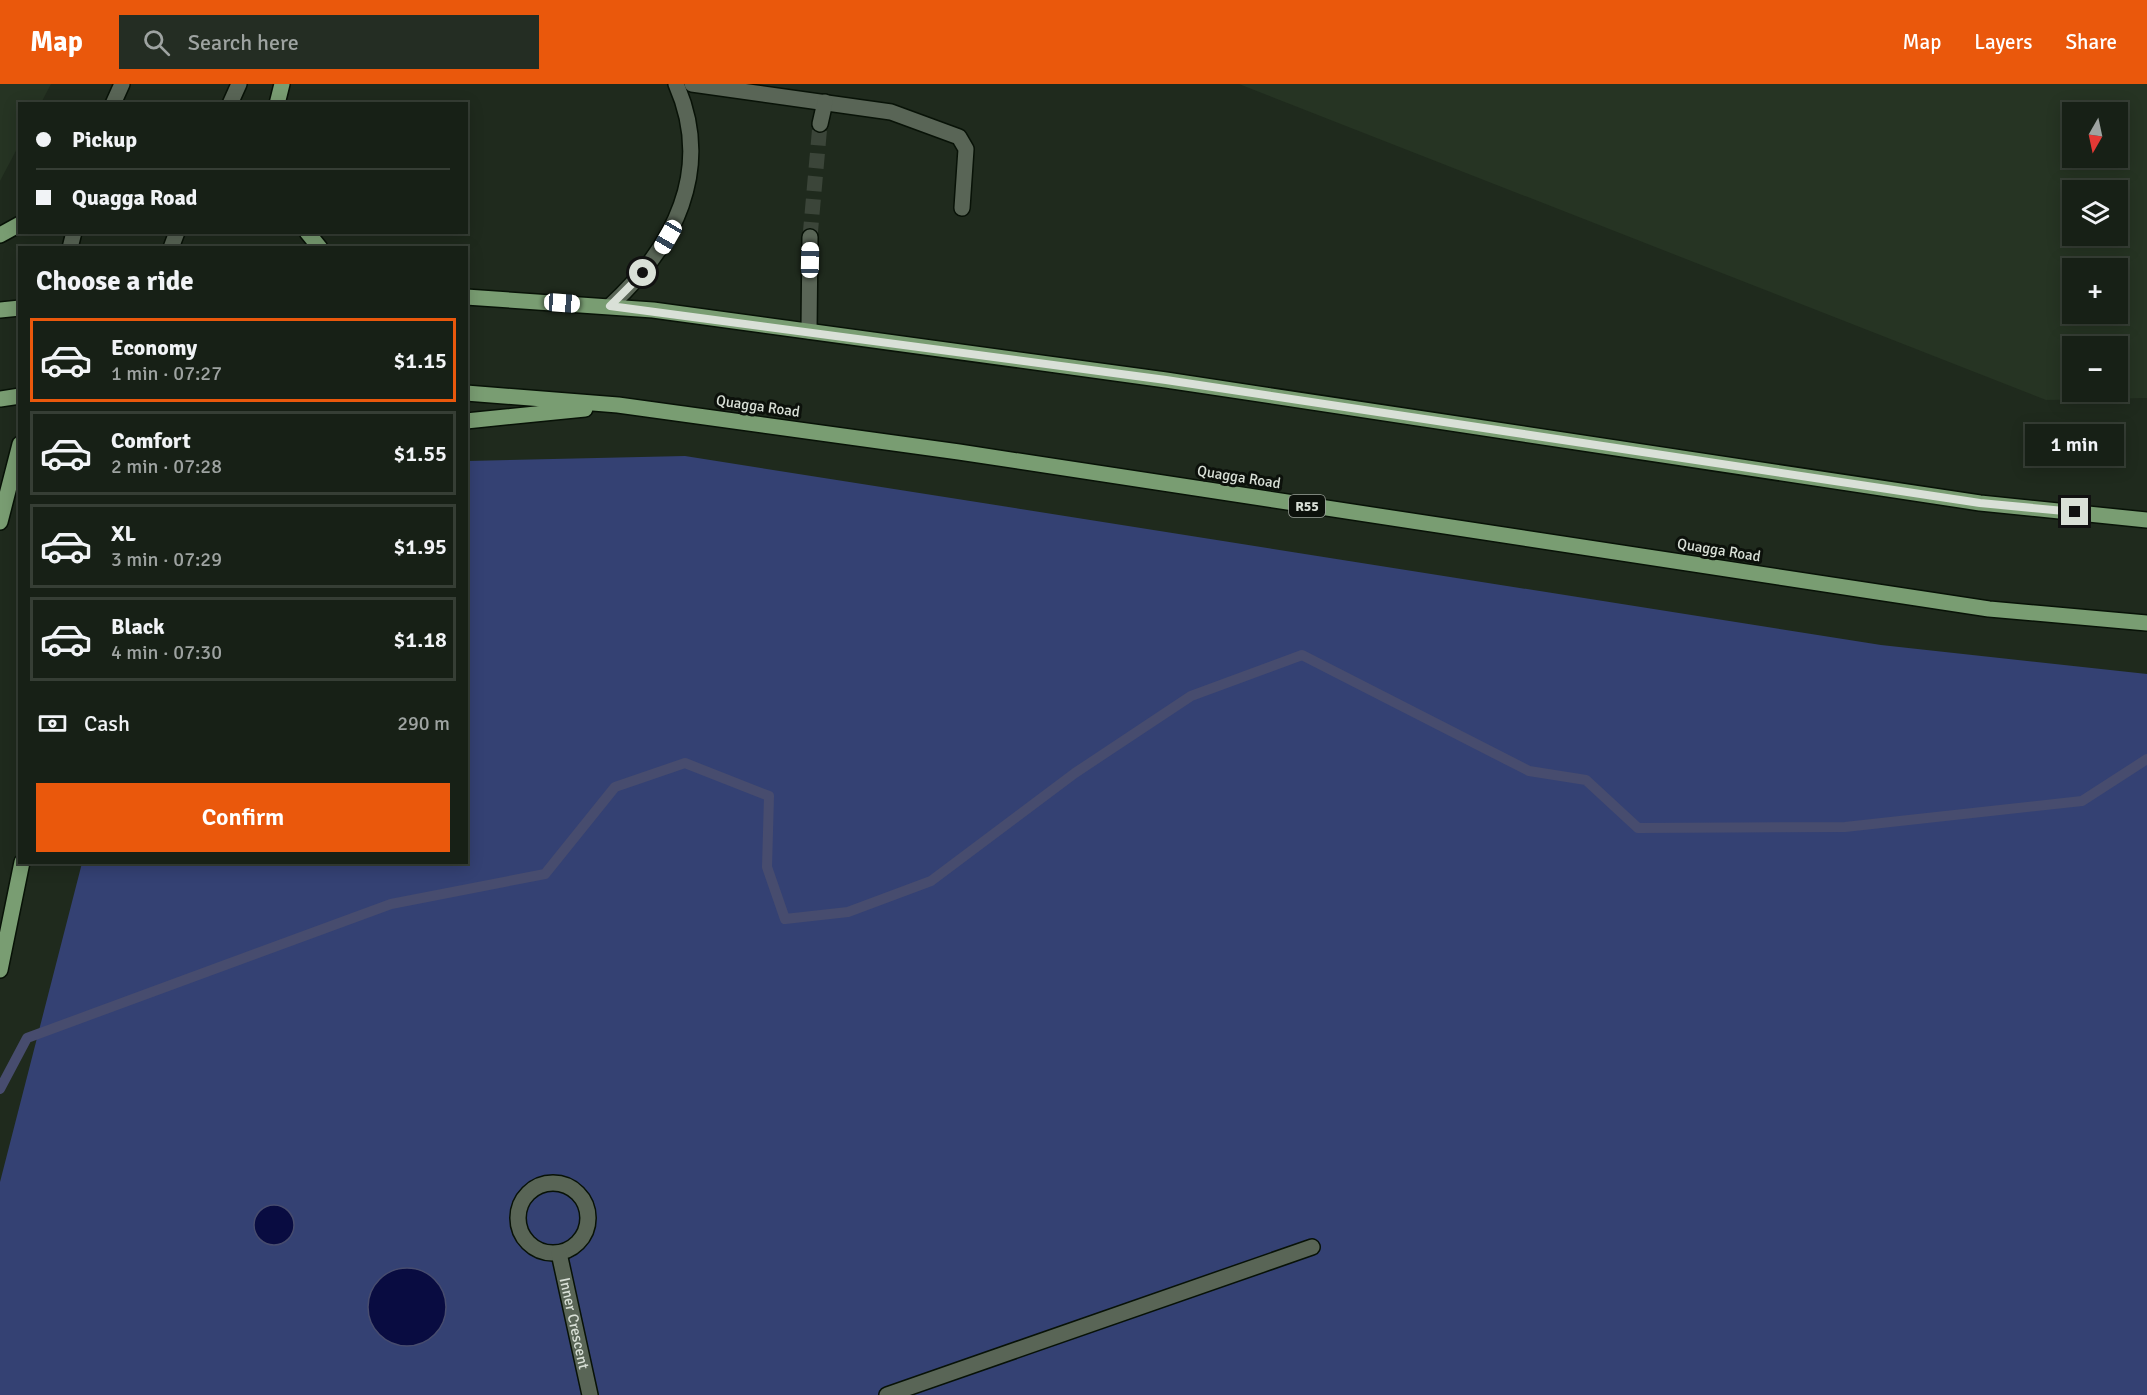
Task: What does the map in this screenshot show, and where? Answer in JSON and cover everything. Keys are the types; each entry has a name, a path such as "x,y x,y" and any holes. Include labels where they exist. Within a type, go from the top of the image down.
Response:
{"main road":[{"path":"278,102 282,84"},
{"path":"0,235 18,225"},
{"path":"309,234 318,246"},
{"path":"468,297 610,306 809,331 1166,380 1980,503 2147,520"},
{"path":"0,310 18,308"},
{"name":"Quagga Road","path":"468,393 618,405 959,452 1989,609 2147,623"},
{"path":"0,399 18,396"},
{"path":"468,421 618,405"},
{"path":"0,522 18,452"},
{"path":"0,970 22,864"}],"street":[{"path":"114,102 122,84"},
{"path":"231,102 239,84"},
{"path":"610,306 658,254 677,221 692,155 687,109 676,84"},
{"path":"693,84 891,112 959,137 966,149 962,208"},
{"path":"820,124 825,102"},
{"path":"809,331 810,237"},
{"path":"543,1184 566,1185 576,1191 588,1211 588,1222 582,1238 570,1249 559,1253 536,1249 526,1242 519,1226 519,1208 524,1198 543,1184"},
{"path":"887,1395 1312,1247"},
{"name":"Inner Crescent","path":"559,1253 590,1395"}],"shaded area":[{"path":"0,84 51,84 42,102 18,102 18,147 0,181"},
{"path":"1239,84 2147,84 2147,398 2128,398 2128,336 2062,336 2062,400 2046,400"},
{"path":"685,456 1881,645 2147,674 2147,1395 0,1395 0,1182 82,864 468,864 468,461"},
{"path":"274,1205 288,1211 294,1225 288,1239 274,1245 260,1239 254,1225 260,1211"},
{"path":"399,1268 415,1268 429,1274 440,1285 446,1299 446,1315 440,1329 429,1340 415,1346 399,1346 385,1340 374,1329 368,1315 368,1299 374,1285 385,1274"}],"waterway":[{"path":"0,1089 27,1038 391,904 545,874 615,787 685,763 769,796 767,867 785,919 848,912 931,881 1075,773 1191,696 1302,655 1529,771 1586,780 1638,828 1845,827 2082,801 2147,759"}],"tunnel":[{"path":"810,237 820,124"}],"route":[{"path":"643,273 610,306 1166,380 1980,503 2075,512"}]}
